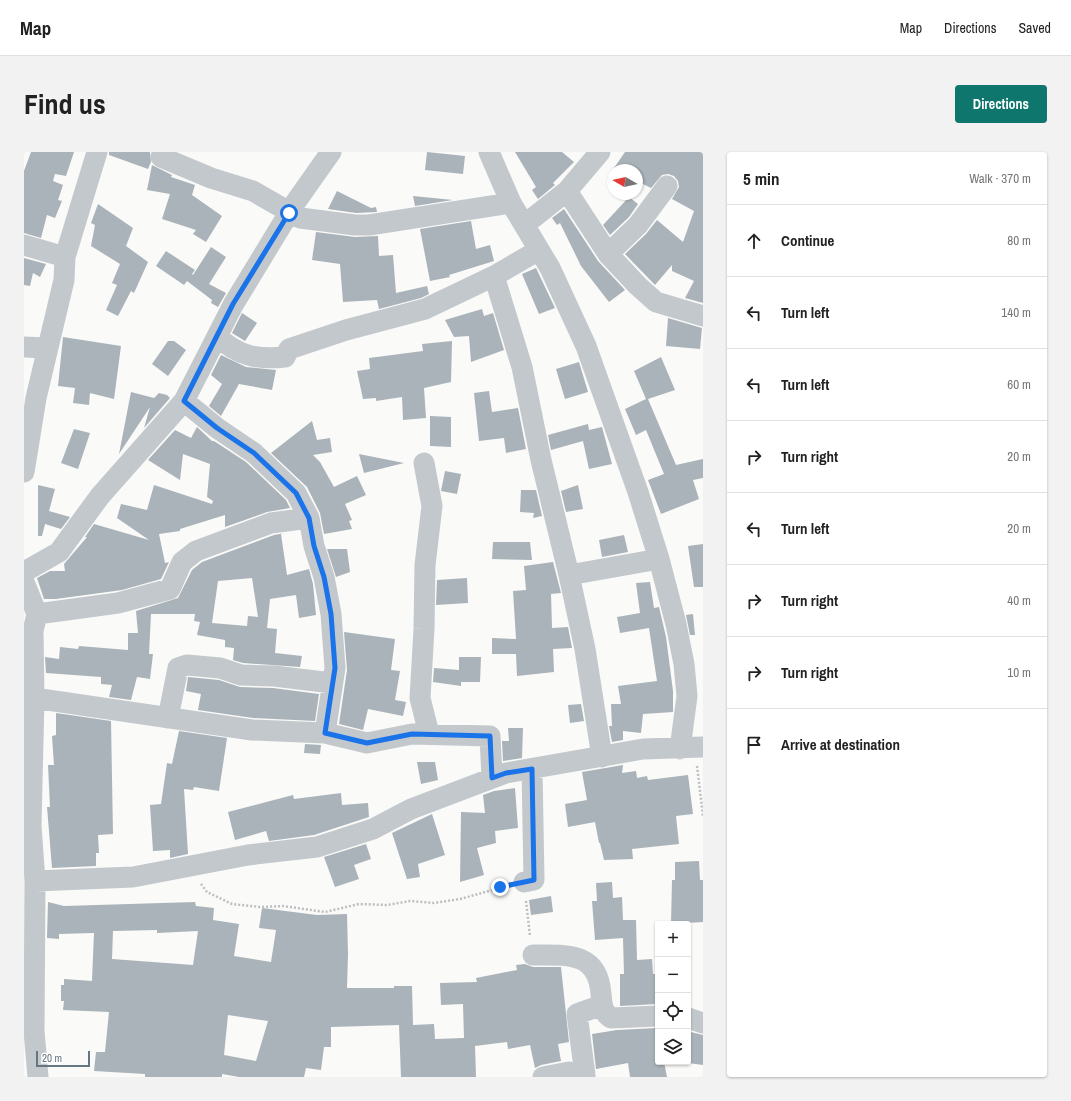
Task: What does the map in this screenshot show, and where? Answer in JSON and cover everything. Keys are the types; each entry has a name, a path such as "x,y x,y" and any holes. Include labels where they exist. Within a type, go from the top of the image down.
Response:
{"street":[{"path":"24,572 59,552 100,496 184,401 218,337 233,304 289,213 331,152"},
{"path":"35,881 132,877 248,855 317,847 373,829 411,809 506,773 643,749 693,748 684,664 676,624 659,559 638,492 586,346 550,268 511,203 489,152"},
{"path":"524,225 567,191 600,152"},
{"path":"24,472 46,348 64,280 64,257 91,154"},
{"path":"162,157 211,178 253,191 300,218 356,225 387,223 511,203"},
{"path":"608,254 638,225 667,186"},
{"path":"567,191 616,264 656,302 703,316"},
{"path":"24,245 64,257"},
{"path":"218,337 228,346 245,354 266,359 285,357 289,349 346,330 425,309 494,276 539,250"},
{"path":"494,276 522,367 541,460 569,575 585,649 602,757"},
{"path":"24,347 46,348"},
{"path":"184,401 217,428 254,453 296,493 309,518 314,546 324,577 331,614 335,668 325,733"},
{"path":"424,463 432,506 424,565 424,629 420,698 429,734"},
{"path":"37,614 118,603 170,590 182,562 196,551 271,524 309,518"},
{"path":"569,575 659,559"},
{"path":"24,582 37,614 33,631 34,698 27,825 35,881 29,1031 38,1077"},
{"path":"168,718 178,668 187,665 220,668 241,675 274,676 332,682"},
{"path":"34,698 252,730 325,733 367,743 412,734 490,736 492,778"},
{"path":"524,882 534,880 532,769"},
{"path":"533,955 568,955 583,960 593,967 600,982 602,1005 605,1014 611,1018 655,1016"},
{"path":"544,1077 569,1072 585,1076 577,1014 602,1005"},
{"path":"691,1019 703,1022"}],"path":[{"path":"693,748 703,816"},
{"path":"186,866 207,892 228,902 260,907 289,906 325,912 359,904 387,905 410,901 434,903 460,899 500,887 524,882 533,955"}],"building":[{"path":"31,152 74,152 66,176 55,174 53,181 63,185 58,200 62,201 55,218 47,215 41,238 24,233 24,171"},
{"path":"109,152 150,152 151,162 148,169 109,155"},
{"path":"427,152 465,156 463,174 425,170"},
{"path":"515,152 562,152 574,162 553,183 555,185 538,199 532,190 536,187"},
{"path":"625,152 703,152 703,303 685,298 694,281 672,271 672,265 655,285 625,254 646,234 657,220 683,242 694,211 672,199 679,187 678,181 674,176 668,174 662,175 651,188 643,184 643,164 617,164"},
{"path":"152,165 172,175 171,177 195,185 192,195 222,216 206,242 193,234 196,230 162,219 170,194 147,190"},
{"path":"337,191 371,208 376,207 377,212 356,213 328,209"},
{"path":"413,196 453,200 415,206"},
{"path":"626,200 633,200 638,204 629,217 610,235 603,225"},
{"path":"98,204 133,228 126,246 148,262 134,293 131,291 118,316 106,310 117,285 112,283 120,264 91,246 95,225 91,223"},
{"path":"564,209 598,261 625,290 609,302 581,266 560,223 557,225 552,218"},
{"path":"471,221 476,249 490,245 494,261 449,275 450,277 430,281 420,229"},
{"path":"316,232 355,237 378,236 379,256 393,255 396,293 427,286 429,294 421,298 379,309 377,300 343,302 340,264 312,260"},
{"path":"211,247 226,257 209,284 226,293 218,307 211,303 212,300 187,281 184,285 156,266 166,251 195,270 192,274 193,275"},
{"path":"24,258 46,264 40,277 33,273 30,286 24,285"},
{"path":"536,268 555,308 539,314 522,274"},
{"path":"482,309 484,316 493,313 504,350 471,362 469,336 454,337 445,320"},
{"path":"242,313 257,323 245,341 232,333"},
{"path":"668,318 702,328 700,349 666,346"},
{"path":"63,337 121,346 114,399 90,393 89,405 73,403 75,388 58,386"},
{"path":"168,341 174,341 186,350 168,376 152,364"},
{"path":"452,341 451,382 424,388 426,418 403,420 402,397 376,401 376,398 363,399 357,371 370,369 369,358 423,351 422,344"},
{"path":"221,355 246,367 276,370 272,390 239,384 221,416 209,406 222,384 211,375"},
{"path":"661,357 675,390 648,399 676,465 703,459 703,478 693,480 699,499 661,514 648,480 664,474 646,430 636,435 625,409 646,399 634,371"},
{"path":"579,362 588,392 565,399 556,369"},
{"path":"489,391 492,412 518,408 526,449 506,453 504,438 479,441 474,393"},
{"path":"131,392 154,398 159,393 167,395 170,398 144,428 150,407 119,454"},
{"path":"430,416 451,417 451,447 430,446"},
{"path":"312,421 317,440 330,438 332,452 313,455 320,462 334,487 357,476 366,495 345,504 352,520 349,521 352,529 324,534 320,513 307,487 271,453"},
{"path":"588,424 589,430 602,427 612,464 589,469 583,441 551,450 548,435"},
{"path":"197,427 212,441 246,462 286,500 290,508 267,512 225,527 225,515 180,529 180,531 159,534 165,563 169,562 161,579 122,590 56,599 44,599 37,578 50,571 65,571 64,564 87,537 85,537 94,524 149,540 117,518 121,504 147,510 154,485 212,504 213,501 207,497 210,464 183,454 180,480 148,460 175,430 191,438"},
{"path":"74,429 90,433 78,469 61,463"},
{"path":"359,454 404,463 364,473"},
{"path":"445,471 461,474 457,494 441,491"},
{"path":"38,485 55,489 49,511 70,517 61,529 45,524 42,536 38,536"},
{"path":"578,485 583,509 566,512 561,491"},
{"path":"521,490 536,490 542,516 533,518 534,513 520,512"},
{"path":"285,533 281,534 287,575 309,569 313,584 316,615 299,618 296,595 270,599 267,628 277,629 275,653 302,656 300,667 243,663 233,660 234,648 225,647 225,640 197,635 200,622 194,621 195,614 151,614 149,654 153,654 150,679 137,677 131,700 109,697 112,685 101,684 101,677 46,673 45,657 59,659 60,647 78,649 79,646 128,650 128,633 138,633 136,611 178,598 192,570 202,562 274,535","holes":["252,578 258,617 248,616 247,626 212,623 218,581"]},
{"path":"624,535 628,552 602,557 599,540"},
{"path":"493,542 530,542 532,560 492,559"},
{"path":"703,544 703,587 694,587 688,546"},
{"path":"327,549 347,549 350,572 336,577"},
{"path":"553,562 561,593 551,594 552,628 568,627 572,648 553,649 554,672 517,676 516,654 492,654 492,638 516,639 513,591 526,590 524,566"},
{"path":"467,578 468,603 436,605 437,580"},
{"path":"650,582 654,608 659,607 666,637 673,691 673,712 643,714 641,733 623,731 623,740 612,742 609,726 612,726 611,704 621,704 618,686 657,681 649,628 620,633 617,617 640,613 636,583"},
{"path":"693,614 695,635 690,635 686,615"},
{"path":"344,632 395,639 391,670 400,671 395,700 406,702 403,716 368,709 363,730 339,724 347,670"},
{"path":"459,657 481,657 480,682 461,682 461,686 433,682 434,668 459,670"},
{"path":"188,677 219,680 240,687 273,688 319,694 315,721 253,718 198,710 201,694 186,691"},
{"path":"581,704 584,721 570,723 568,705"},
{"path":"56,713 111,721 113,834 98,835 99,853 96,853 96,866 52,868 47,807 50,807 48,765 54,765 52,736 56,735"},
{"path":"508,728 523,728 522,758 503,761 502,741 509,741"},
{"path":"179,731 227,738 219,791 194,787 193,790 184,789 188,854 170,858 170,850 153,851 150,805 161,804 167,763 172,764"},
{"path":"305,744 321,745 320,754 304,753"},
{"path":"417,762 435,762 438,780 421,784"},
{"path":"623,765 622,773 636,771 637,778 647,776 648,780 688,775 693,814 676,816 679,844 632,849 633,859 604,860 595,822 568,827 565,804 587,800 582,772"},
{"path":"515,788 518,828 495,831 496,843 477,848 484,875 460,882 461,812 485,813 483,795 494,791"},
{"path":"341,793 342,805 368,803 369,817 314,835 269,841 266,831 235,840 228,812 293,795 294,799"},
{"path":"432,814 445,855 418,864 420,877 407,879 392,833"},
{"path":"366,844 371,859 354,865 359,879 335,887 324,857"},
{"path":"699,861 700,880 703,880 703,922 671,921 672,880 675,880 675,862"},
{"path":"612,882 613,898 622,897 623,920 636,920 637,960 652,959 653,974 655,974 655,1004 620,1006 620,974 624,974 623,938 595,940 592,901 597,901 596,883"},
{"path":"551,896 553,912 531,915 529,900"},
{"path":"48,902 64,906 195,902 196,906 214,908 213,920 239,924 234,956 271,962 276,930 259,928 262,908 317,915 347,914 347,988 394,988 394,986 412,986 413,1025 434,1024 435,1039 464,1038 463,1004 441,1005 440,983 477,982 476,978 517,970 516,965 525,964 533,967 561,967 569,1042 558,1044 561,1061 541,1065 535,1068 530,1045 508,1049 507,1042 475,1046 476,1077 401,1077 399,1025 331,1027 331,1047 324,1047 321,1070 306,1068 304,1077 239,1077 222,1074 222,1077 145,1077 145,1074 94,1071 96,1052 105,1052 109,1012 63,1010 64,1001 61,1001 61,985 64,985 64,979 92,981 94,933 59,934 59,939 47,938","holes":["157,930 157,933 198,931 193,965 112,959 113,931","228,1015 268,1021 256,1061 224,1055"]},
{"path":"655,1028 655,1065 665,1065 667,1077 630,1077 628,1063 596,1069 592,1034 617,1030"},
{"path":"691,1032 703,1035 703,1065 691,1063"}],"route":[{"path":"289,213 233,304 218,337 184,401 217,428 254,453 296,493 309,518 314,546 324,577 331,614 335,668 325,733 367,743 412,734 490,736 492,778 506,773 532,769 534,880 500,887"}]}
